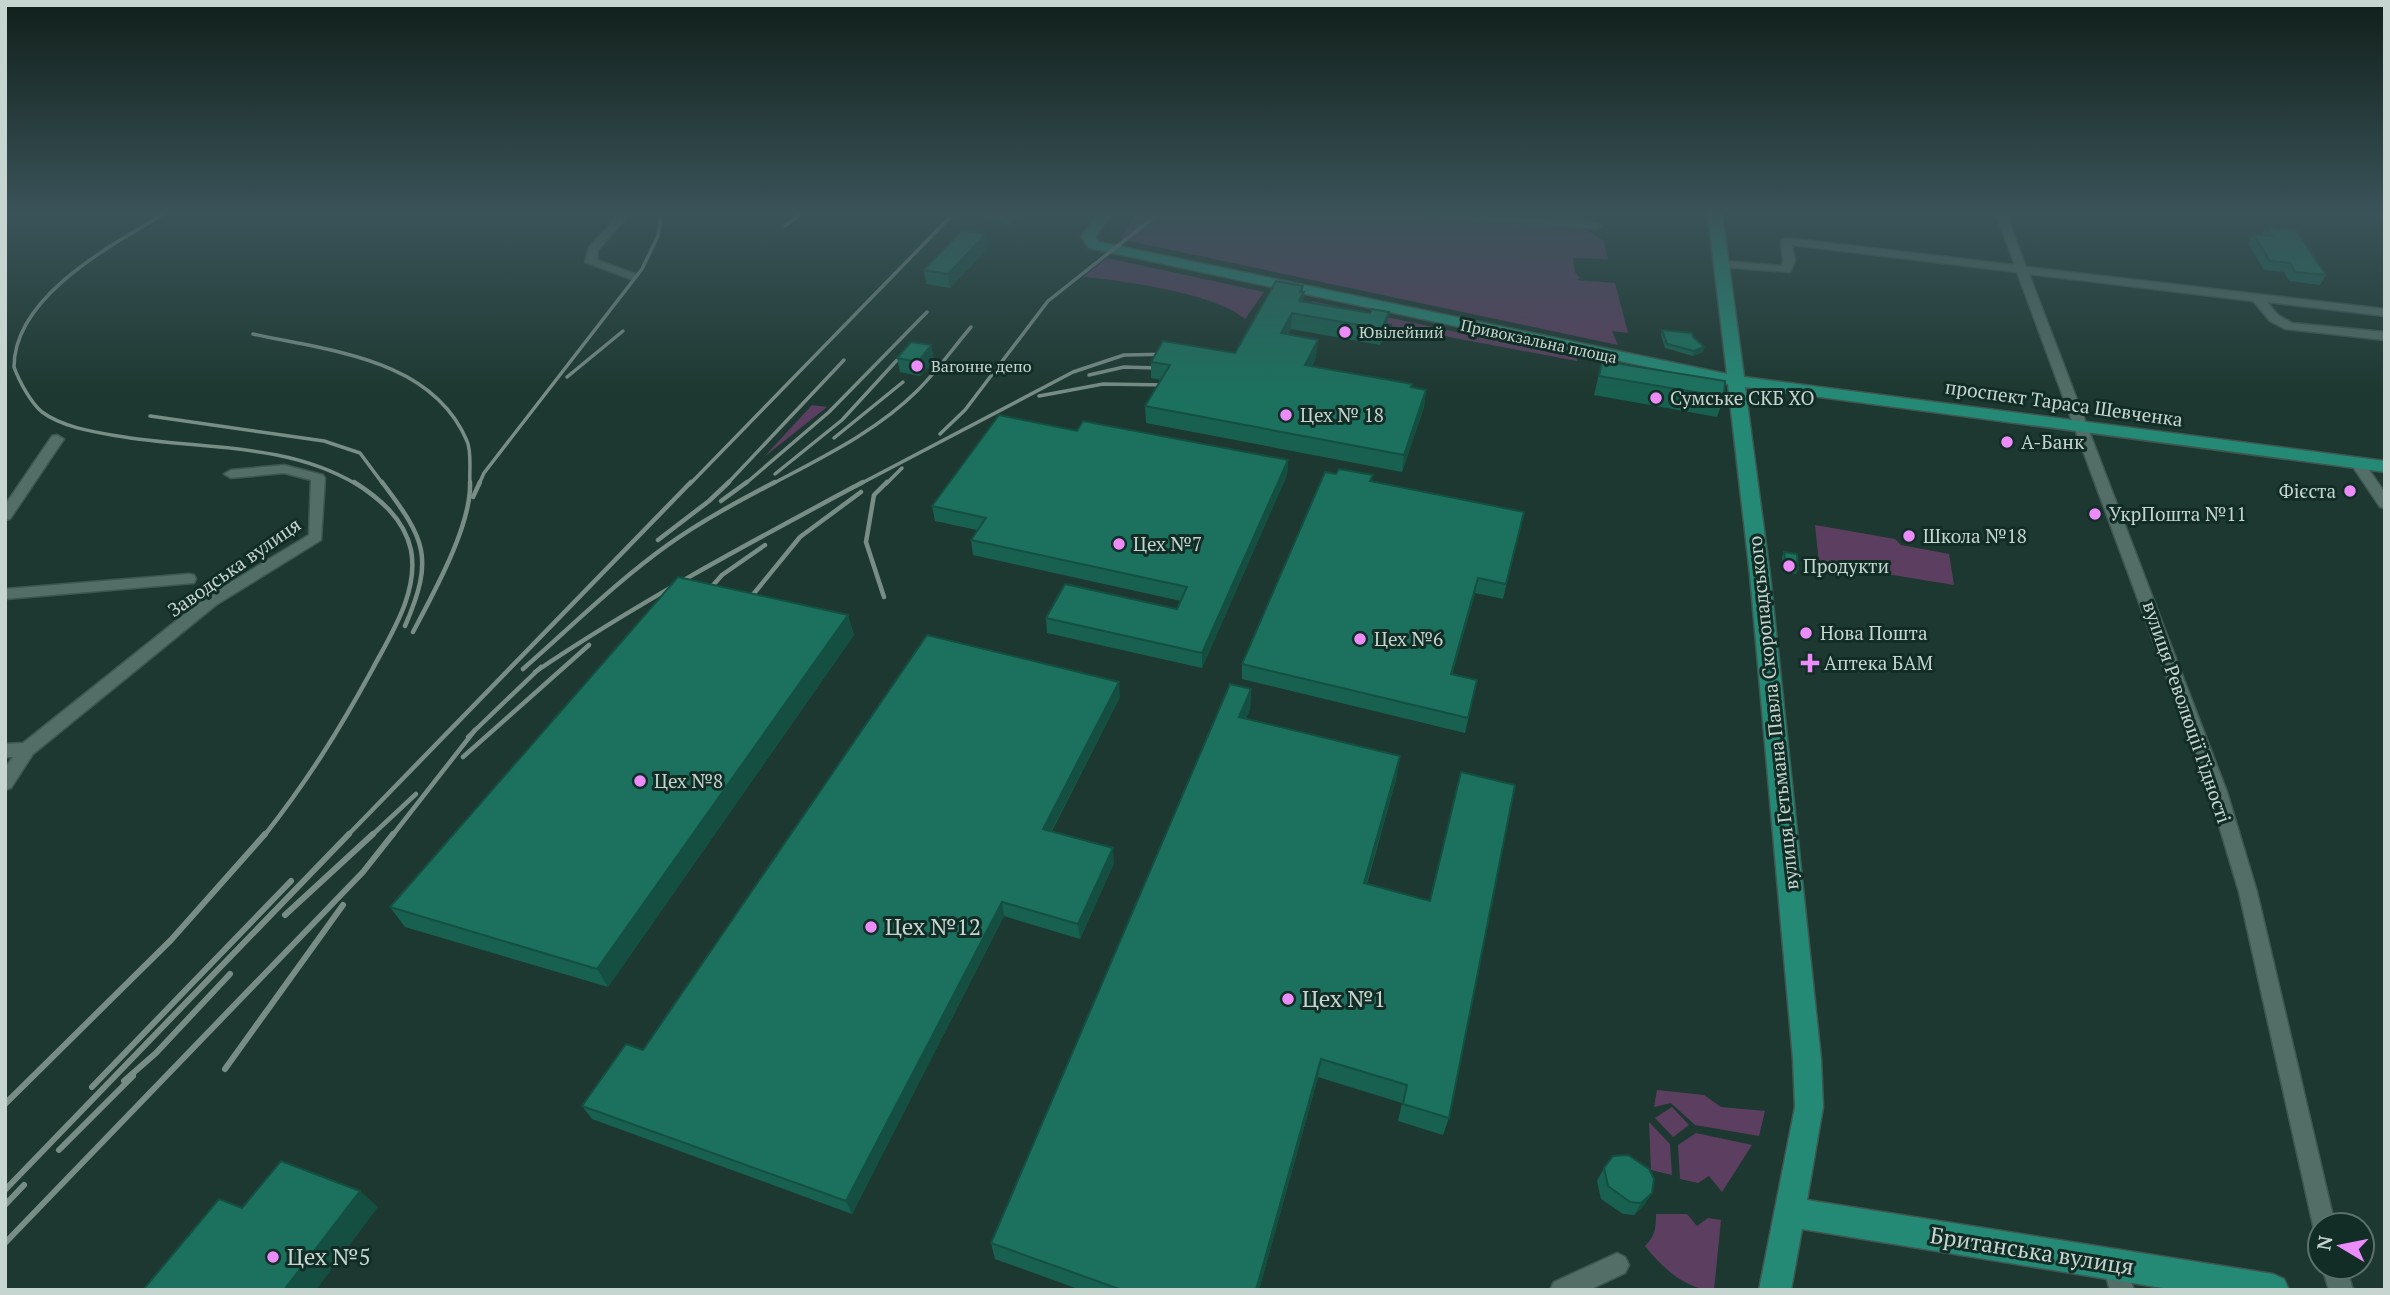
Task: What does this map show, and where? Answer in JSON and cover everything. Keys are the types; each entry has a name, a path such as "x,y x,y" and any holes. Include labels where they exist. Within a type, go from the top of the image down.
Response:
{"main road":[{"name":"Привокзальна площа","path":"1233,274 1737,381"},
{"name":"вулиця Гетьмана Павла Скоропадського","path":"1724,274 1760,575 1807,1059 1808,1107 1775,1290"},
{"name":"проспект Тараса Шевченка","path":"1737,381 2385,467"},
{"name":"Британська вулиця","path":"1790,1212 2118,1277 2273,1290"}],"street":[{"path":"627,274 631,276"},
{"name":"вулиця Революції Гідності","path":"2023,274 2147,597 2218,793 2248,892 2321,1211"},
{"path":"2073,274 2385,313"},
{"path":"2256,297 2274,318 2289,326 2385,336"},
{"path":"5,516 57,439"},
{"path":"2358,464 2385,504"},
{"name":"Заводська вулиця","path":"5,783 27,749 211,601 316,537 318,478 284,469 231,474"},
{"path":"5,594 189,579"},
{"path":"5,751 27,749"},
{"path":"1562,1290 1617,1265"}],"shaded area":[{"path":"1086,274 1183,274 1264,292 1245,319 1214,302 1192,296 1144,285 1083,277"},
{"path":"1286,274 1577,274 1580,278 1577,280 1615,283 1628,333 1612,331 1618,345"},
{"path":"1312,301 1577,358 1577,361 1391,326 1392,324 1307,311"},
{"path":"812,405 827,407 764,457"},
{"path":"1815,525 1895,539 1901,545 1949,554 1954,585 1819,563"},
{"path":"1657,1090 1704,1095 1721,1107 1765,1111 1759,1136 1695,1125 1671,1103 1654,1107"},
{"path":"1672,1107 1689,1125 1673,1137 1655,1118"},
{"path":"1649,1122 1670,1144 1672,1175 1651,1170"},
{"path":"1696,1133 1752,1145 1722,1192 1709,1176 1698,1183 1680,1179 1678,1145"},
{"path":"1656,1214 1687,1214 1697,1226 1708,1218 1721,1220 1714,1290 1684,1282 1659,1262 1645,1246 1654,1232"}],"building":[{"path":"1276,281 1303,286 1300,292 1304,292 1299,301 1370,313 1372,309 1389,312 1382,329 1292,313 1281,333 1318,340 1305,365 1412,384 1411,387 1426,390 1404,455 1145,406 1170,365 1151,362 1163,341 1235,353"},
{"path":"1662,330 1692,333 1704,347 1694,351 1667,344"},
{"path":"911,342 931,345 918,362 897,358"},
{"path":"1602,361 1725,381 1724,397 1599,376"},
{"name":"Цех №7","path":"999,415 1077,431 1083,421 1288,460 1202,653 1046,618 1065,584 1177,609 1187,587 971,540 986,518 932,506"},
{"name":"Цех №6","path":"1339,469 1373,475 1370,481 1524,512 1506,584 1478,578 1451,674 1477,680 1468,718 1242,664 1325,472 1336,474"},
{"path":"1784,552 1797,554 1798,569 1786,567"},
{"name":"Цех №8","path":"678,577 848,615 597,969 390,907"},
{"name":"Цех №12","path":"927,635 1119,682 1043,829 1113,848 1078,924 1002,902 846,1201 582,1106 626,1044 643,1050"},
{"name":"Цех №1","path":"1230,684 1251,689 1239,717 1400,756 1364,883 1430,901 1461,772 1515,785 1449,1118 1403,1104 1407,1085 1321,1059 1256,1290 1122,1290 991,1243"},
{"path":"1628,1155 1649,1169 1654,1179 1652,1193 1641,1203 1630,1202 1608,1186 1604,1168 1613,1156"},
{"name":"Цех №5","path":"281,1161 360,1191 284,1290 143,1290 219,1199 242,1208"}],"railway":[{"path":"72,274 48,296 30,318 18,341 14,367 22,385 42,412 59,422 109,434 240,449 300,460 356,484"},
{"path":"479,484 484,473 638,274"},
{"path":"690,484 894,274"},
{"path":"940,434 965,410 1048,301 1082,274"},
{"path":"745,484 829,412 927,312"},
{"path":"772,484 849,442 902,405 971,327"},
{"path":"567,377 623,331"},
{"path":"253,334 345,353 404,375 429,392 451,413 469,445 470,482"},
{"path":"860,484 1073,372 1124,355 1174,354"},
{"path":"775,474 842,420 898,359"},
{"path":"728,483 844,360"},
{"path":"1089,375 1124,367 1157,368"},
{"path":"834,438 903,382"},
{"path":"1039,396 1103,384 1168,385"},
{"path":"150,416 324,441 360,453 383,484"},
{"path":"886,484 902,468"},
{"path":"264,836 309,775 347,714 395,627 407,597 412,566 411,550 403,528 389,510 354,482"},
{"path":"382,482 408,519 421,550 420,582 405,626"},
{"path":"413,632 458,538 465,518 470,482"},
{"path":"473,497 480,482"},
{"path":"347,836 691,482"},
{"path":"721,501 747,482"},
{"path":"523,669 650,558 708,519 775,482"},
{"path":"537,670 655,597 863,482"},
{"path":"884,597 866,542 874,495 887,482"},
{"path":"658,540 728,483"},
{"path":"742,608 800,537 861,492"},
{"path":"701,599 722,575 765,545"},
{"path":"463,757 589,645"},
{"path":"537,670 541,667"},
{"path":"474,731 537,670"},
{"path":"392,836 474,731"},
{"path":"468,737 474,731"},
{"path":"371,836 416,794"},
{"path":"5,1104 171,940 265,834"},
{"path":"5,1190 349,834"},
{"path":"285,915 373,834"},
{"path":"5,1243 363,872 393,834"},
{"path":"92,1087 291,881"},
{"path":"225,1069 343,905"},
{"path":"124,1081 156,1053 230,974"},
{"path":"59,1150 133,1076"},
{"path":"5,1205 24,1185"}],"place":[{"name":"Ювілейний","path":"1345,332"},
{"name":"Вагонне депо","path":"917,366"},
{"name":"Сумське СКБ ХО","path":"1656,398"},
{"name":"Цех № 18","path":"1286,415"},
{"name":"А-Банк","path":"2007,442"},
{"name":"Фієста","path":"2350,491"},
{"name":"УкрПошта №11","path":"2095,514"},
{"name":"Школа №18","path":"1909,536"},
{"name":"Цех №7","path":"1119,544"},
{"name":"Продукти","path":"1789,566"},
{"name":"Нова Пошта","path":"1806,633"},
{"name":"Цех №6","path":"1360,639"},
{"name":"Аптека БАМ","path":"1810,663"},
{"name":"Цех №8","path":"640,781"},
{"name":"Цех №12","path":"871,927"},
{"name":"Цех №1","path":"1288,999"},
{"name":"Цех №5","path":"273,1257"}]}
